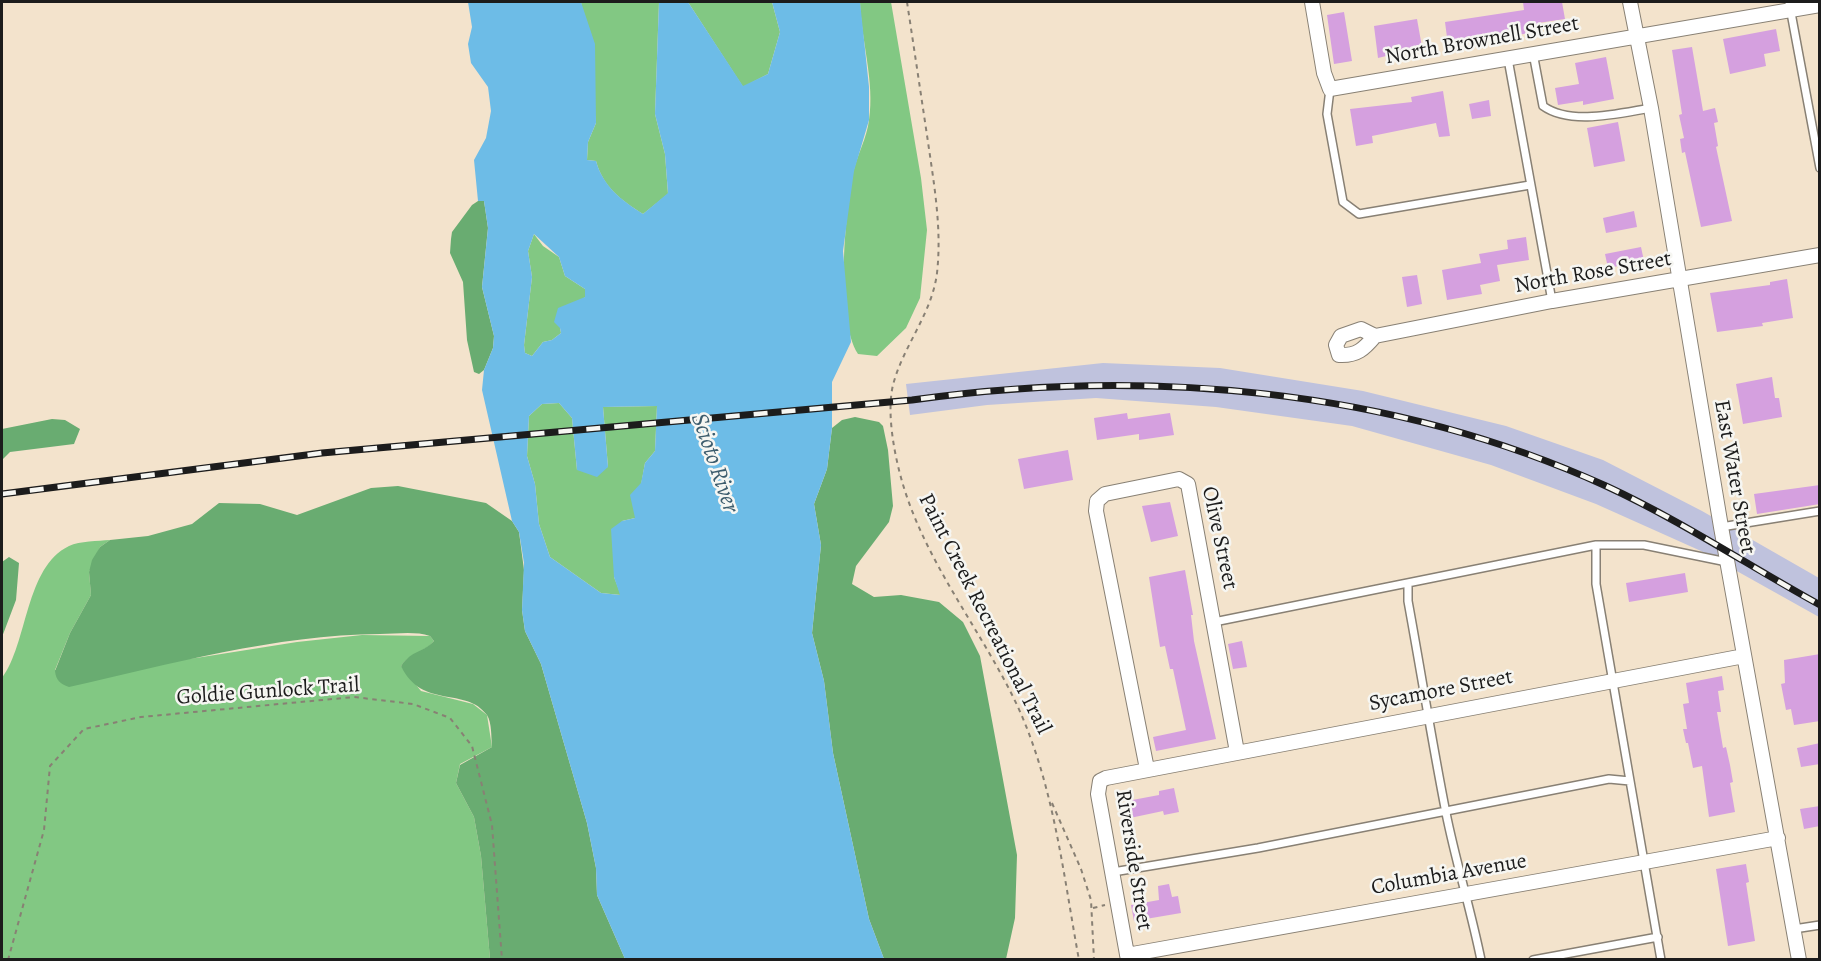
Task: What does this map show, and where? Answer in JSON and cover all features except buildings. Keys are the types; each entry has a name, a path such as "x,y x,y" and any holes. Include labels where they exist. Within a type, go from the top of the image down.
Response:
{"street":[{"path":"1312,2 1324,73 1330,89"},
{"name":"East Water Street","path":"1630,2 1651,108 1727,562 1799,960"},
{"name":"North Brownell Street","path":"1330,89 1636,36 1790,6 1820,5"},
{"name":"North Rose Street","path":"1375,336 1552,301 1820,255"},
{"name":"Olive Street","path":"1147,769 1096,511 1097,501 1105,494 1184,480 1188,484 1238,752"},
{"name":"Sycamore Street","path":"1147,769 1744,656"},
{"name":"Riverside Street","path":"1128,957 1098,788 1100,781 1106,778 1147,769"},
{"name":"Columbia Avenue","path":"1128,957 1466,893 1778,838"}],"lane":[{"path":"1790,6 1820,168"},
{"path":"1533,53 1543,106 1550,111 1579,116 1651,108"},
{"path":"1508,58 1552,301"},
{"path":"1330,89 1327,114 1343,202 1359,214 1530,185"},
{"path":"1721,527 1820,511"},
{"path":"1214,622 1596,545 1644,545 1727,562"},
{"path":"1596,545 1596,584 1662,960"},
{"path":"1408,584 1408,601 1446,812 1481,960"},
{"path":"1113,872 1446,812 1609,779 1630,781"},
{"path":"1794,929 1820,925"},
{"path":"1533,960 1658,937"}],"path":[{"name":"Paint Creek Recreational Trail","path":"907,2 935,189 938,254 937,274 926,312 901,364 891,395 899,470 923,534 1016,704 1033,743 1051,801 1079,960"},
{"name":"Goldie Gunlock Trail","path":"8,960 44,830 50,765 84,729 141,717 354,697 413,704 450,718 472,746 492,825 502,960"},
{"path":"1051,801 1081,869 1091,900 1094,960"}],"shaded area":[{"path":"1103,363 1220,368 1363,391 1506,426 1603,460 1702,511 1819,578 1819,617 1701,551 1596,504 1491,465 1352,426 1216,407 1096,398 987,405 910,415 906,384"}],"green space":[{"path":"581,2 659,2 655,114 665,154 668,194 643,214 608,186 596,161 587,160 588,142 596,123"},
{"path":"688,2 772,2 780,32 768,74 743,87"},
{"path":"860,2 891,2 921,178 927,230 920,298 906,328 877,356 858,354 846,316 844,292 845,240 850,192 853,173 868,127 870,106 869,76"},
{"path":"478,201 484,201 488,228 482,287 494,336 493,348 484,370 479,374 474,372 467,340 463,282 450,253 452,232 472,205"},
{"path":"534,234 543,246 559,257 565,276 585,289 585,297 560,328 561,333 552,340 543,342 532,356 525,353 524,345 532,277 528,251"},
{"path":"559,403 572,418 577,470 608,467 603,407 657,406 655,451 645,463 635,518 622,521 614,577 621,595 601,593 550,557 539,524 535,484 527,456 529,416 542,404"},
{"path":"855,417 879,422 883,426 888,450 893,506 889,522 856,566 852,584 874,597 901,595 939,602 963,622 980,656 1017,855 1015,918 1006,959 884,959 869,919 833,753 824,681 812,633 821,545 814,504 827,469 832,428 842,420"},
{"path":"52,419 65,420 80,429 74,444 10,452 2,460 2,429"},
{"path":"398,486 486,503 512,521 519,532 524,570 522,610 525,631 541,664 587,823 596,868 597,895 625,959 490,959 481,856 474,817 456,783 460,765 492,747 491,726 489,718 478,706 468,701 432,693 420,688 410,680 401,666 434,641 430,636 405,633 301,639 184,660 69,687 56,677 55,671 70,633 91,595 89,572 92,560 100,547 110,540 148,536 192,524 219,503 260,504 297,515 371,488"},
{"path":"110,540 100,547 89,572 91,595 70,633 55,670 196,658 297,642 362,635 430,636 434,641 409,657 401,666 421,691 473,704 487,715 492,747 460,764 456,783 474,817 481,856 490,959 2,959 2,678 11,663 35,588 55,556 73,544"},
{"path":"9,557 19,563 16,600 2,637 2,562"}],"water":[{"name":"Scioto River","path":"468,2 581,2 595,44 596,123 588,142 587,160 596,161 603,178 614,192 643,214 668,193 665,154 655,114 659,2 688,2 743,86 768,74 780,32 772,2 860,2 869,87 869,120 854,171 843,251 851,342 832,382 832,428 827,469 814,504 821,545 812,633 824,681 833,753 869,919 884,959 625,959 597,895 596,868 587,823 541,664 525,631 522,610 524,563 519,532 512,521 482,390 484,370 493,348 494,336 482,287 488,228 484,201 478,201 474,160 486,138 491,111 488,87 471,63 468,44 472,27","holes":["534,234 559,257 565,276 585,289 585,297 558,308 554,322 560,328 561,333 552,340 543,342 532,356 525,353 524,345 532,277 528,251","559,403 572,418 577,470 597,477 608,467 603,407 657,406 655,451 645,463 641,483 630,495 635,518 622,521 611,529 614,577 620,595 601,593 550,557 539,524 535,484 527,456 529,416 542,404"]}],"railway":[{"path":"2,494 322,453 912,400 1000,390 1088,386 1177,387 1265,394 1353,407 1439,427 1524,453 1634,499 1820,605"}]}
